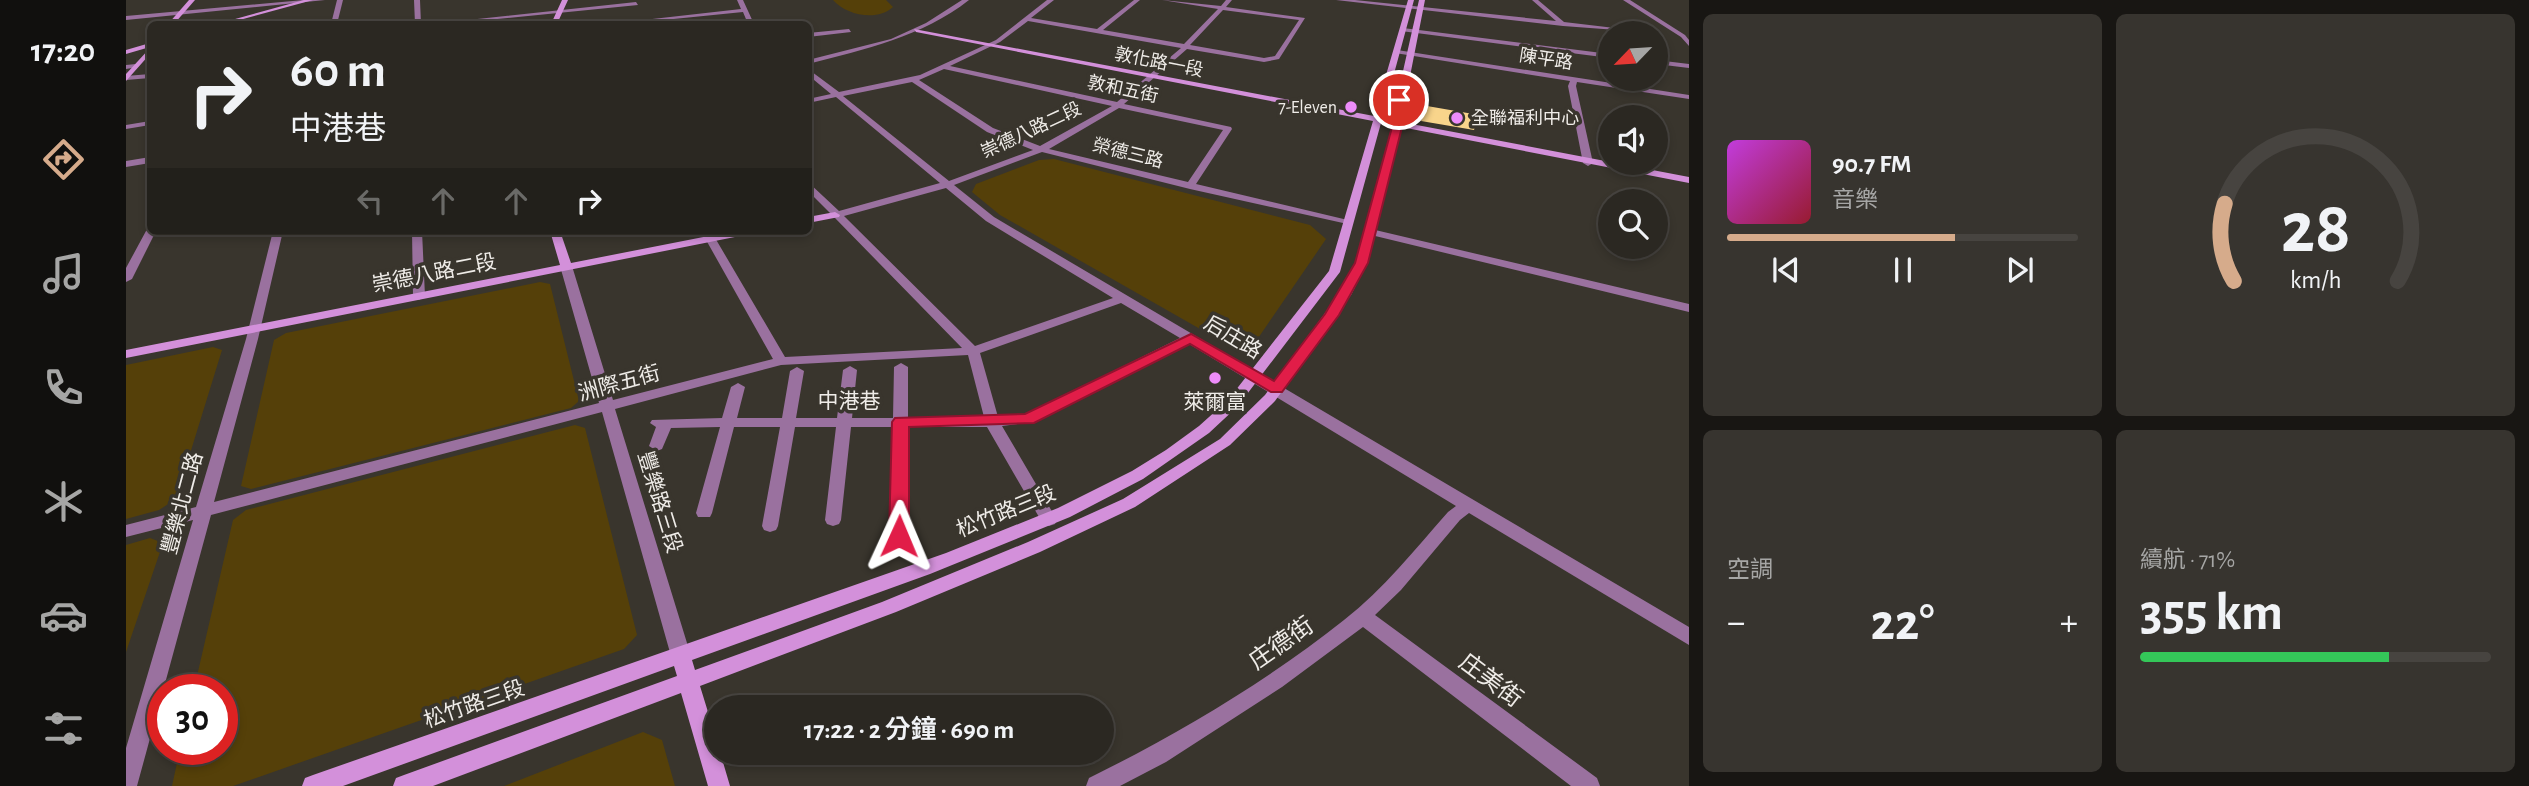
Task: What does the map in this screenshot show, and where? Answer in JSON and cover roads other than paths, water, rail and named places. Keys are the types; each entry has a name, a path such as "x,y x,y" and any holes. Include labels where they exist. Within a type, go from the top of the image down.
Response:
{"street":[{"path":"174,21 192,0"},
{"path":"126,18 322,0"},
{"path":"335,21 340,0"},
{"path":"417,0 418,21"},
{"path":"556,21 565,0"},
{"path":"740,0 750,21"},
{"path":"812,61 893,40 916,30 966,0"},
{"path":"812,100 915,80 992,45 1051,0"},
{"path":"1099,31 1137,0"},
{"path":"1026,19 1264,60 1277,58 1303,18 1165,0"},
{"name":"崇德八路二段","path":"812,219 947,185 1040,149 1081,128 1153,77 1229,0"},
{"path":"1339,0 1421,4 1598,27"},
{"path":"1535,0 1563,24"},
{"path":"1626,0 1687,35"},
{"path":"1638,0 1687,35 1689,44"},
{"path":"234,21 307,1"},
{"path":"466,21 636,2 638,21"},
{"name":"松竹路三段","path":"313,786 878,586 1049,520 1163,458 1219,418 1255,377 1334,272 1341,257 1348,223 1380,120 1410,4"},
{"name":"松竹路三段","path":"404,786 900,603 1104,516 1225,442 1276,389 1345,295 1361,263 1397,127 1395,123 1421,4"},
{"path":"647,21 744,10"},
{"name":"敦化路一段","path":"916,30 1689,181"},
{"path":"1403,30 1598,54"},
{"path":"812,35 849,31"},
{"path":"1668,34 1687,35"},
{"path":"126,52 147,48"},
{"path":"126,78 147,51"},
{"name":"陳平路","path":"1397,52 1689,97"},
{"path":"1668,63 1689,66"},
{"path":"126,67 136,66"},
{"name":"敦和五街","path":"943,67 1228,129 1190,186"},
{"name":"后庄路","path":"812,74 990,219 1689,637"},
{"path":"126,78 147,76"},
{"path":"1574,79 1572,86 1588,162"},
{"name":"榮德三路","path":"915,80 990,130 1040,149 1348,223"},
{"path":"126,127 147,124"},
{"path":"126,163 147,160"},
{"path":"812,189 973,351 992,422 1049,520"},
{"path":"1371,232 1689,308"},
{"path":"126,279 149,235"},
{"name":"豐樂北二路","path":"126,786 254,329 277,235"},
{"path":"417,235 419,296"},
{"name":"豐樂路三段","path":"556,235 719,786"},
{"path":"709,235 781,361"},
{"name":"崇德八路二段","path":"126,354 709,235"},
{"name":"洲際五街","path":"126,531 606,409 781,361 973,351 1123,298"},
{"name":"中港巷","path":"657,446 661,423 992,422 1028,419 1191,338"},
{"path":"899,536 901,367"},
{"path":"833,520 850,370"},
{"path":"770,526 797,371"},
{"path":"704,513 738,387"},
{"name":"庄德街","path":"1097,786 1158,755 1275,681 1363,616 1395,585 1454,516 1467,506"},
{"name":"庄美街","path":"1363,616 1589,786"}],"place":[{"name":"7-Eleven","path":"1351,107"},
{"name":"全聯福利中心","path":"1457,118"},
{"name":"萊爾富","path":"1215,378"}]}
